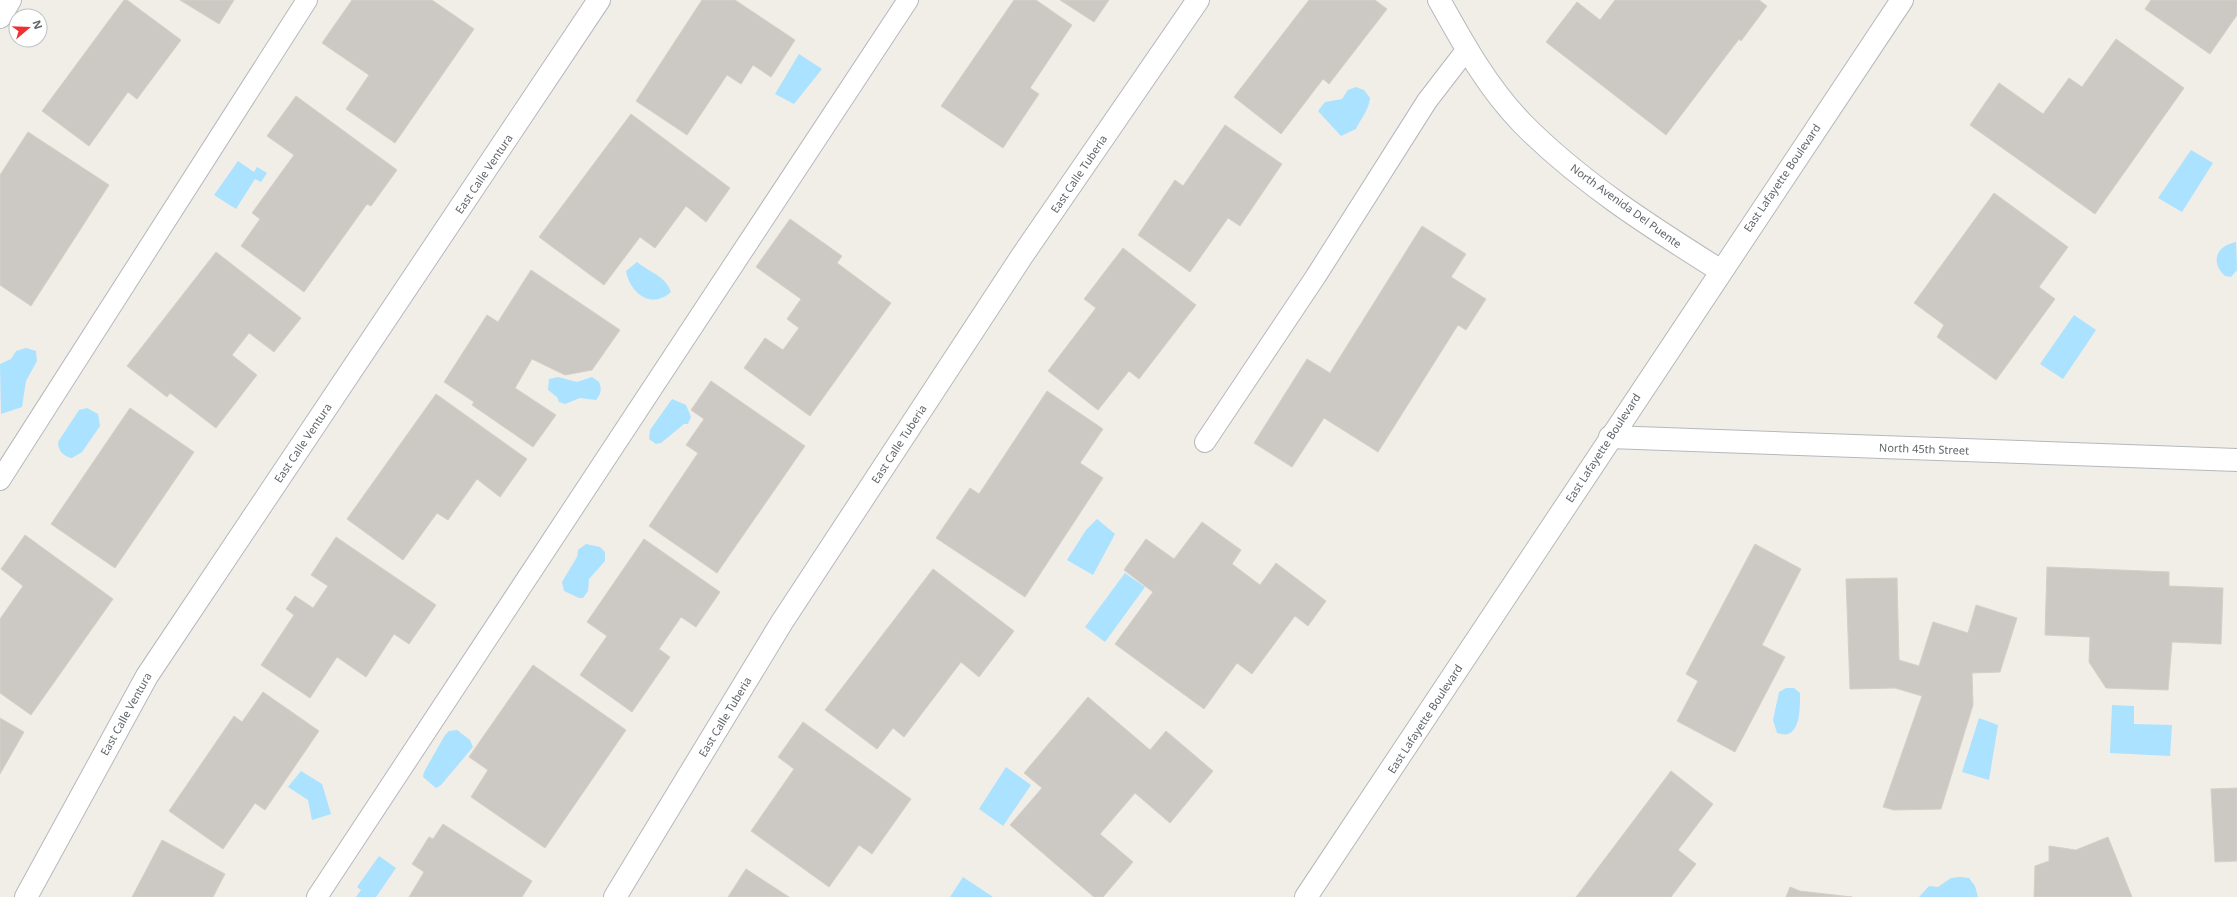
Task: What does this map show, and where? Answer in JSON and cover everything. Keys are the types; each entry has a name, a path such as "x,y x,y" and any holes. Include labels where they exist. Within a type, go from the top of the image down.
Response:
{"street":[{"path":"0,17 10,0"},
{"name":"East Calle Ventura","path":"26,897 147,676 599,0"},
{"name":"East Calle Tuberia","path":"615,897 782,622 1022,256 1198,0"},
{"name":"North Avenida Del Puente","path":"1439,0 1477,66 1521,122 1580,176 1666,237 1720,270"},
{"name":"East Lafayette Boulevard","path":"1306,897 1720,270 1902,0"},
{"name":"North 45th Street","path":"1610,437 2237,460"}],"lane":[{"path":"0,480 307,0"},
{"path":"317,897 908,0"},
{"path":"1205,442 1316,276 1427,100 1467,49"}],"water":[{"path":"799,54 822,69 794,104 775,94"},
{"path":"1356,87 1364,90 1370,98 1368,106 1356,129 1341,136 1318,111 1325,102 1342,99 1348,90"},
{"path":"2191,150 2213,163 2182,212 2158,198"},
{"path":"238,161 254,172 257,167 267,173 261,182 255,179 236,209 214,195"},
{"path":"2236,242 2237,270 2231,277 2225,276 2220,271 2217,255 2224,247"},
{"path":"637,262 661,278 669,287 671,292 663,297 649,299 637,292 628,279 626,271"},
{"path":"2074,315 2096,330 2063,379 2040,364"},
{"path":"26,348 36,351 37,361 26,381 22,407 1,414 0,364 11,359 16,351"},
{"path":"558,377 577,382 592,377 599,382 601,389 600,394 596,400 580,398 565,404 559,402 557,397 548,390 549,379"},
{"path":"672,399 686,405 691,417 688,424 684,424 661,443 656,444 649,439 650,430"},
{"path":"87,408 98,414 100,426 82,452 72,458 64,455 60,451 58,442 79,410"},
{"path":"1097,519 1115,534 1093,575 1067,560 1086,530"},
{"path":"586,544 600,547 605,552 605,561 589,579 588,591 583,598 579,598 564,591 562,582 577,557 578,550"},
{"path":"1125,573 1145,587 1105,642 1085,627"},
{"path":"1786,688 1794,688 1800,693 1800,699 1798,722 1791,733 1785,734 1777,733 1773,720 1779,692"},
{"path":"2112,705 2134,706 2134,724 2172,725 2170,756 2110,753"},
{"path":"1979,718 1998,725 1989,780 1962,772"},
{"path":"457,730 470,740 473,747 441,785 436,788 423,777 424,772 445,735 449,731"},
{"path":"1006,767 1031,785 1003,826 979,809"},
{"path":"301,771 322,784 331,814 312,820 308,800 288,787"},
{"path":"379,856 396,868 376,897 356,897 361,890 357,887"},
{"path":"963,877 993,897 950,897"},
{"path":"1951,878 1969,878 1975,886 1978,897 1919,897 1929,886 1938,887"}],"building":[{"path":"124,0 127,0 181,40 137,99 128,92 89,146 42,111"},
{"path":"180,0 234,0 219,24"},
{"path":"352,0 432,0 474,29 395,143 346,109 369,75 322,43"},
{"path":"702,0 735,0 795,40 771,77 753,65 741,84 727,75 687,135 636,101"},
{"path":"1014,0 1036,0 1072,25 1030,88 1039,94 1003,148 941,106"},
{"path":"1060,0 1109,0 1094,22"},
{"path":"1309,0 1375,0 1387,9 1329,84 1323,79 1281,134 1234,97"},
{"path":"1615,0 1759,0 1767,6 1741,41 1739,39 1666,135 1546,42 1577,2 1600,20"},
{"path":"2151,0 2237,0 2237,15 2210,54 2145,9"},
{"path":"2116,39 2184,88 2095,214 1970,125 1999,83 2043,114 2069,78 2082,87"},
{"path":"296,96 397,170 371,206 367,204 304,292 241,246 260,219 252,213 294,155 267,136"},
{"path":"631,114 730,188 706,222 686,206 655,248 640,237 604,285 539,237"},
{"path":"1225,125 1282,164 1240,226 1228,218 1190,272 1138,235 1175,180 1183,186"},
{"path":"28,132 109,185 31,306 0,285 0,175"},
{"path":"1994,193 2068,247 2039,287 2055,299 1996,380 1937,337 1944,325 1914,303"},
{"path":"790,219 842,256 837,263 891,303 810,416 744,368 765,338 783,350 799,328 787,319 801,299 756,267"},
{"path":"1422,226 1466,254 1451,277 1486,299 1466,330 1458,325 1378,452 1324,418 1292,467 1254,443 1307,359 1330,373"},
{"path":"1123,248 1196,305 1139,379 1129,371 1098,410 1048,371 1096,308 1084,299"},
{"path":"216,252 301,318 274,352 249,333 232,355 257,375 216,428 170,393 167,397 127,366"},
{"path":"531,270 620,330 592,370 565,375 532,359 515,388 556,415 533,447 472,405 474,402 444,382 487,315 498,322"},
{"path":"711,381 805,446 717,573 649,526 698,453 686,445 704,419 691,410"},
{"path":"1047,391 1103,429 1080,463 1103,478 1025,597 936,538 970,488 979,494"},
{"path":"436,394 527,459 500,497 477,479 448,520 437,513 403,560 347,519"},
{"path":"130,408 194,452 115,568 51,524"},
{"path":"1202,522 1241,550 1232,564 1260,585 1276,563 1326,601 1308,626 1295,616 1252,674 1237,663 1204,709 1115,644 1153,592 1124,570 1146,539 1174,559"},
{"path":"25,535 113,599 31,715 0,693 0,619 23,586 1,569"},
{"path":"336,537 436,605 409,644 394,634 366,677 337,657 310,698 261,665 294,615 286,609 295,596 313,608 328,586 311,575"},
{"path":"644,539 720,592 696,627 681,617 659,649 670,657 632,712 580,675 607,636 587,622"},
{"path":"1755,544 1801,569 1762,645 1785,657 1735,752 1677,721 1698,681 1686,674"},
{"path":"2047,567 2169,572 2169,586 2223,588 2221,644 2172,642 2168,690 2106,688 2089,662 2090,637 2045,635"},
{"path":"933,569 1014,631 979,677 961,662 904,737 893,728 877,749 825,710"},
{"path":"1897,578 1899,660 1919,666 1933,622 1968,633 1976,605 2017,618 2000,672 1972,673 1973,705 1941,809 1894,810 1883,807 1922,696 1895,688 1850,689 1846,579"},
{"path":"533,665 626,730 545,848 471,797 488,770 469,757"},
{"path":"263,692 319,731 265,810 255,803 223,849 169,811 234,716 242,722"},
{"path":"1088,697 1150,750 1166,731 1213,771 1170,823 1135,793 1100,834 1133,862 1103,897 1094,897 1010,825 1042,788 1024,773"},
{"path":"0,718 24,732 0,774"},
{"path":"803,722 911,799 872,854 859,845 829,887 751,831 794,769 778,757"},
{"path":"1671,771 1713,804 1678,850 1696,864 1671,897 1576,897"},
{"path":"2237,788 2237,861 2215,862 2211,789"},
{"path":"443,824 532,881 522,897 409,897 424,872 412,864 429,837 433,839"},
{"path":"2108,837 2132,897 2034,897 2035,866 2049,861 2049,846 2076,850"},
{"path":"162,840 225,874 213,897 132,897"},
{"path":"746,869 789,897 728,897"},
{"path":"1790,887 1800,891 1852,897 1786,897"}]}
